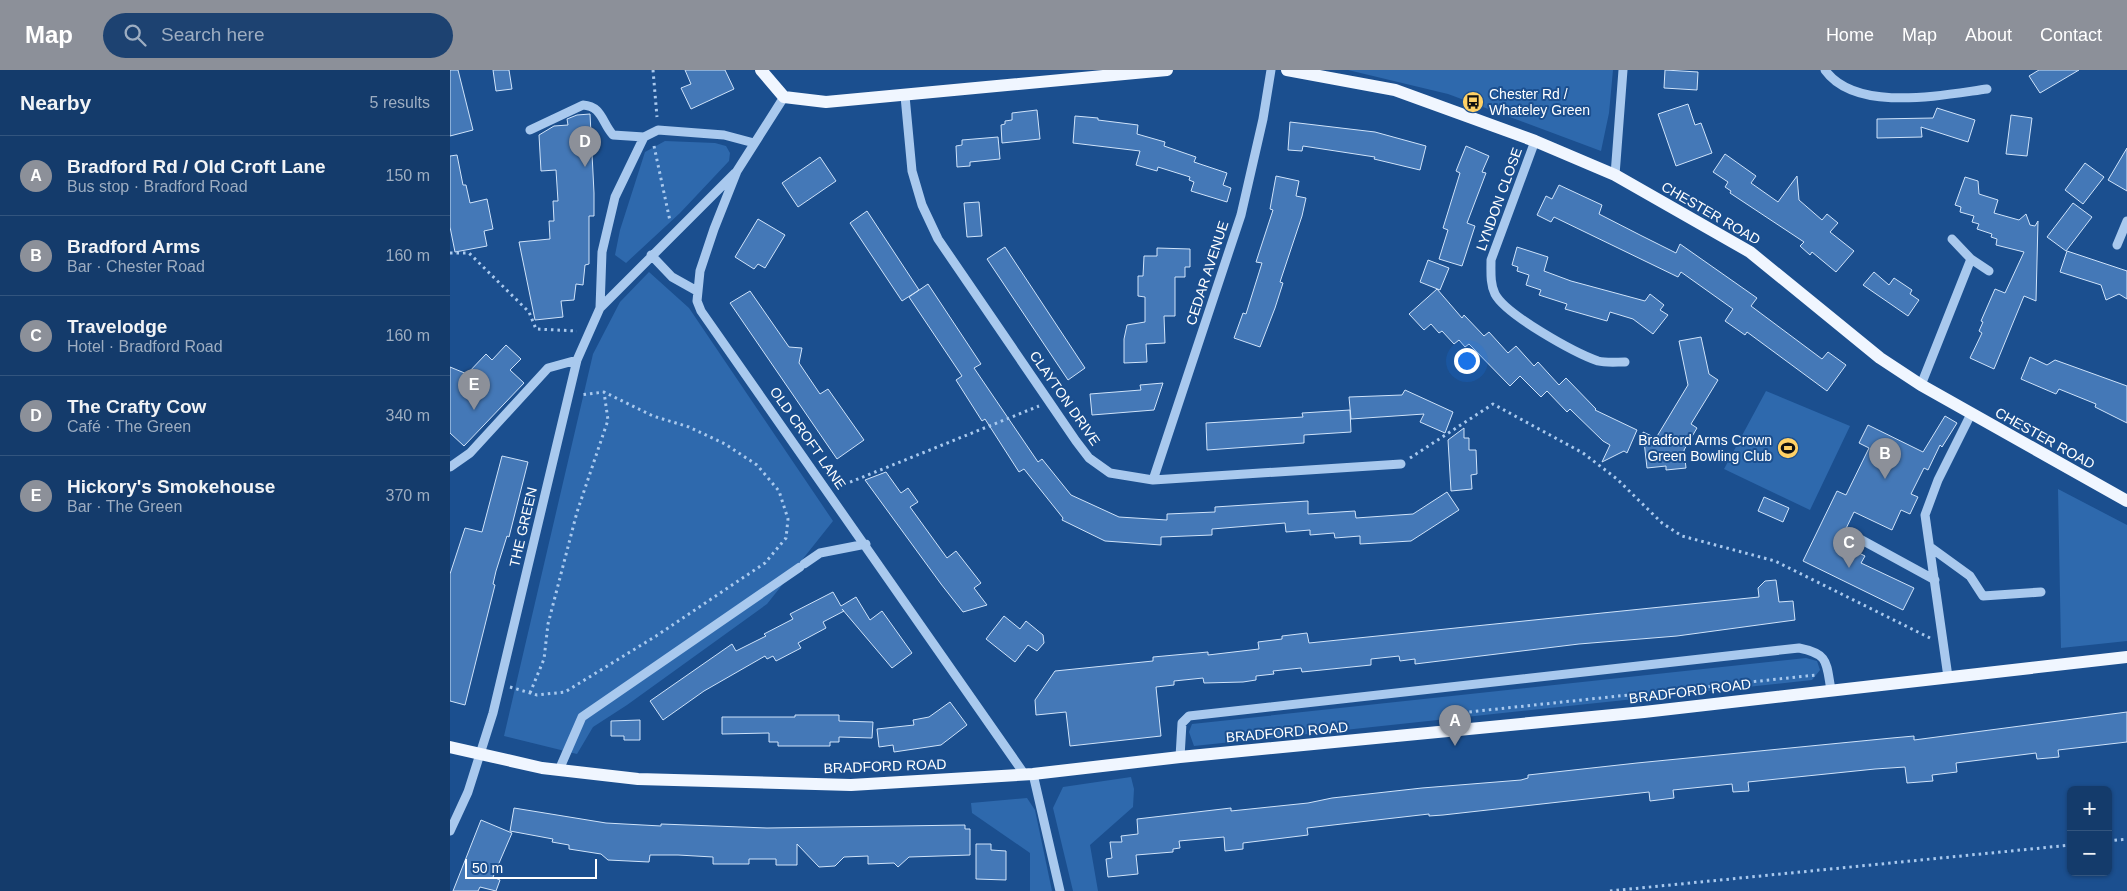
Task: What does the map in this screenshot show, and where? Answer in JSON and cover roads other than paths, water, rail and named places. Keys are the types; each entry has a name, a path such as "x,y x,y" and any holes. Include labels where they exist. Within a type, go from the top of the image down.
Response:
{"main road":[{"path":"761,70 784,97 826,102 1159,70"},
{"name":"CHESTER ROAD","path":"1287,70 1395,90 1535,141 1614,175 1750,252 1880,358 1921,385 2127,501"},
{"name":"BRADFORD ROAD","path":"450,748 559,770 638,779 851,785 1029,774 1180,757 1625,714 2127,657"}],"street":[{"name":"CEDAR AVENUE","path":"1153,480 1241,215 1263,119 1271,70"},
{"path":"1614,175 1623,70"},
{"path":"1825,70 1832,80 1850,91 1874,96 1922,97 1987,89"},
{"name":"CLAYTON DRIVE","path":"904,96 912,171 922,206 938,239 1076,441 1090,458 1110,473 1153,480 1401,464"},
{"name":"OLD CROFT LANE","path":"784,97 737,171 700,271 697,300 701,310 1029,774 1060,891"},
{"path":"530,130 583,104 593,105 599,110 605,127 612,135 724,135 754,143"},
{"name":"THE GREEN","path":"450,831 468,792 481,755 500,684 577,360 600,308 602,252 614,198 651,134"},
{"name":"LYNDON CLOSE","path":"1535,141 1491,260 1491,281 1495,293 1499,300 1516,315 1573,350 1600,362 1625,362"},
{"name":"THE GREEN","path":"600,308 737,171"},
{"path":"2117,245 2124,235 2127,221"},
{"path":"1952,239 1971,259 1989,271"},
{"path":"651,255 672,277 697,291"},
{"path":"1921,385 1971,259"},
{"path":"450,467 470,453 548,368 577,360"},
{"path":"1948,676 1925,515 1938,480 1971,414"},
{"path":"1860,539 1935,580"},
{"path":"559,770 582,717 820,553 866,544"},
{"path":"1930,547 1970,576 1982,596 2041,592"},
{"path":"1180,757 1182,723 1189,716 1799,648 1818,652 1826,660 1831,690"}],"place":[{"name":"Chester Rd / Whateley Green","path":"1473,102"},
{"name":"The Crafty Cow","path":"585,167"},
{"name":"Hickory's Smokehouse","path":"474,410"},
{"name":"Bradford Arms Crown Green Bowling Club","path":"1788,448"},
{"name":"Bradford Arms","path":"1885,479"},
{"name":"Travelodge","path":"1849,568"},
{"name":"Bradford Rd / Old Croft Lane","path":"1455,746"}]}
